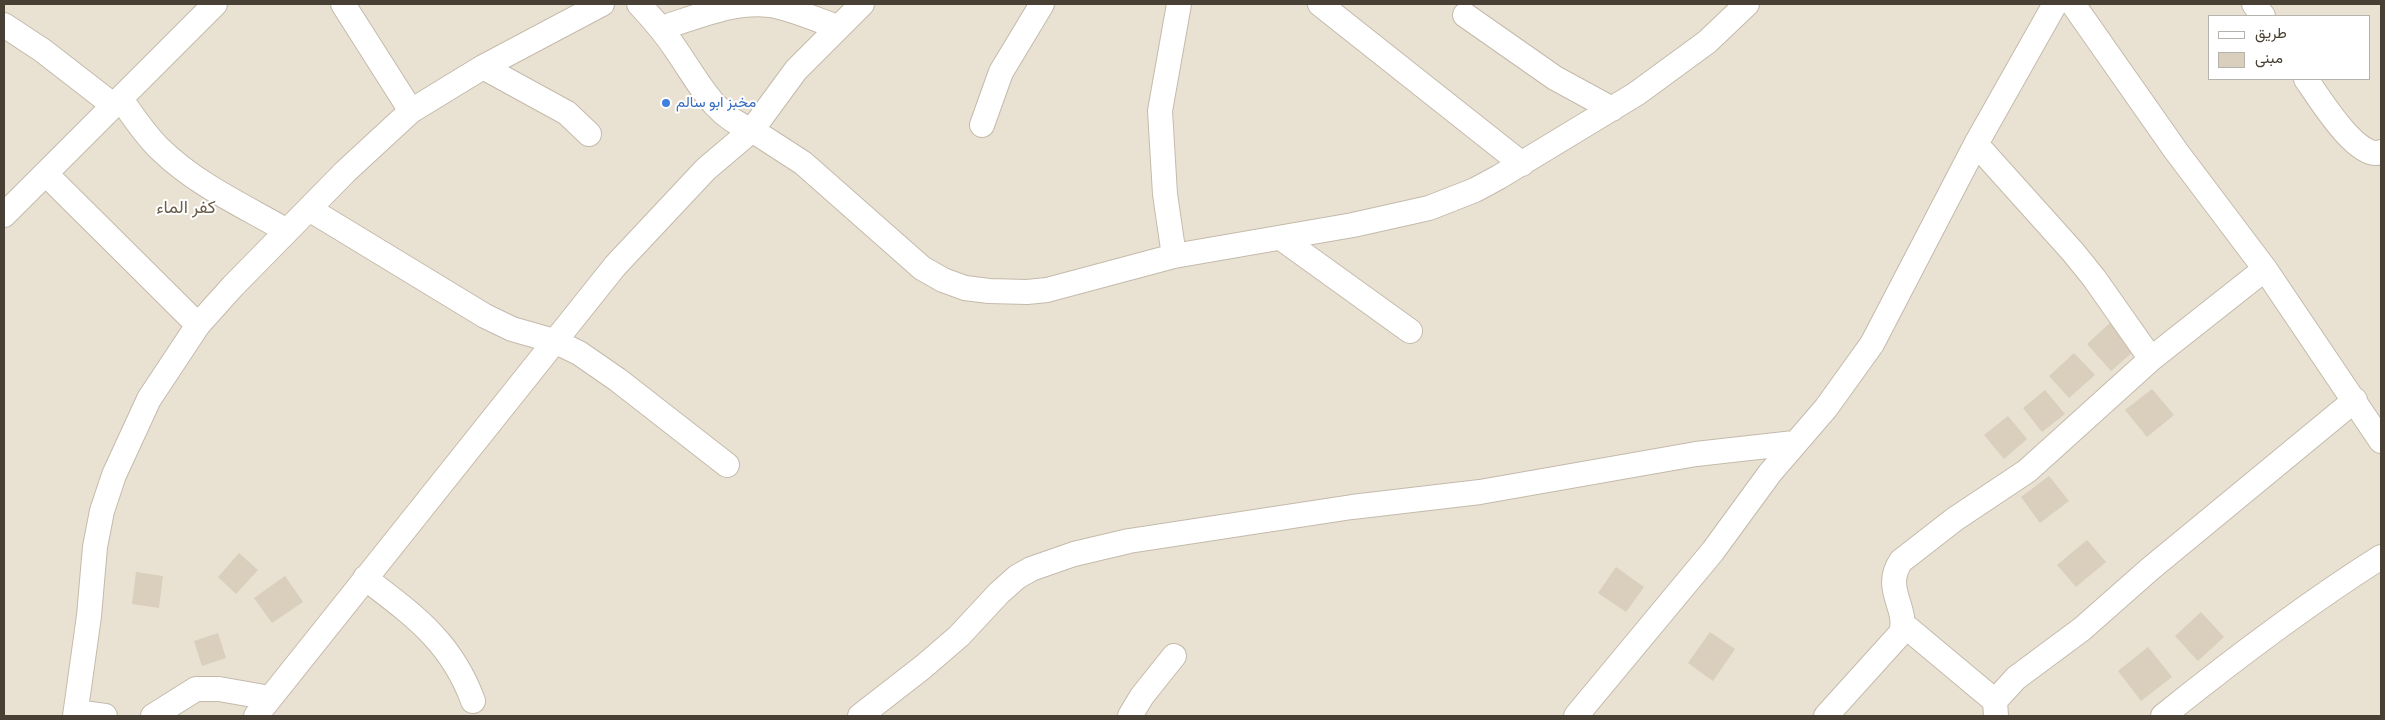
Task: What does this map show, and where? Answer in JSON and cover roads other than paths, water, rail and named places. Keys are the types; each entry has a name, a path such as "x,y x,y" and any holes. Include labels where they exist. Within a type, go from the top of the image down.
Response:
{"street":[{"path":"4,215 215,4"},
{"path":"343,4 412,110"},
{"path":"105,716 75,714 89,616 95,547 104,502 129,439 149,399 198,324 381,137 412,110 483,67 602,4"},
{"path":"639,4 661,28 697,84 715,107 731,120 752,130 803,162 922,268 938,278 965,288 1010,293 1047,290 1174,256 1281,238 1429,208 1475,190 1522,164 1612,109 1684,60 1747,4"},
{"path":"661,28 719,10 755,4 787,9 837,28"},
{"path":"153,716 196,689 218,689 263,707 615,266 716,159 752,130 796,70 862,4"},
{"path":"982,125 1000,72 1042,4"},
{"path":"1174,256 1166,194 1160,111 1179,4"},
{"path":"1320,4 1522,164"},
{"path":"1576,716 1718,545 1794,443 1826,408 1872,344 1976,144 2055,4"},
{"path":"2073,4 2176,151 2265,269 2381,441"},
{"path":"2254,4 2262,15"},
{"path":"1465,16 1555,78 1612,109"},
{"path":"4,25 117,102 182,169 200,182 287,231"},
{"path":"483,67 566,113 589,134"},
{"path":"2307,80 2348,136 2365,151 2377,154 2381,152"},
{"path":"1976,144 2073,252 2094,278 2150,359"},
{"path":"46,174 198,324"},
{"path":"310,209 485,316 512,329 554,341 579,353 604,369 727,465"},
{"path":"1281,238 1410,331"},
{"path":"2265,269 2150,359 2027,471 1955,519 1900,561 1893,580 1894,592 1904,625 1995,709 2016,678 2082,629 2150,569 2355,400"},
{"path":"860,716 959,636 998,593 1017,577 1031,569 1074,554 1129,542 1352,507 1480,492 1696,454 1794,443"},
{"path":"2163,716 2246,649 2339,583 2381,557"},
{"path":"365,578 432,632 459,670 473,701"},
{"path":"1826,716 1886,652 1901,633 1904,625"},
{"path":"1130,716 1147,690 1174,656"}],"place":[{"name":"مخبز ابو سالم","path":"666,103"}],"district":[{"name":"كفر الماء","path":"186,208"}]}
